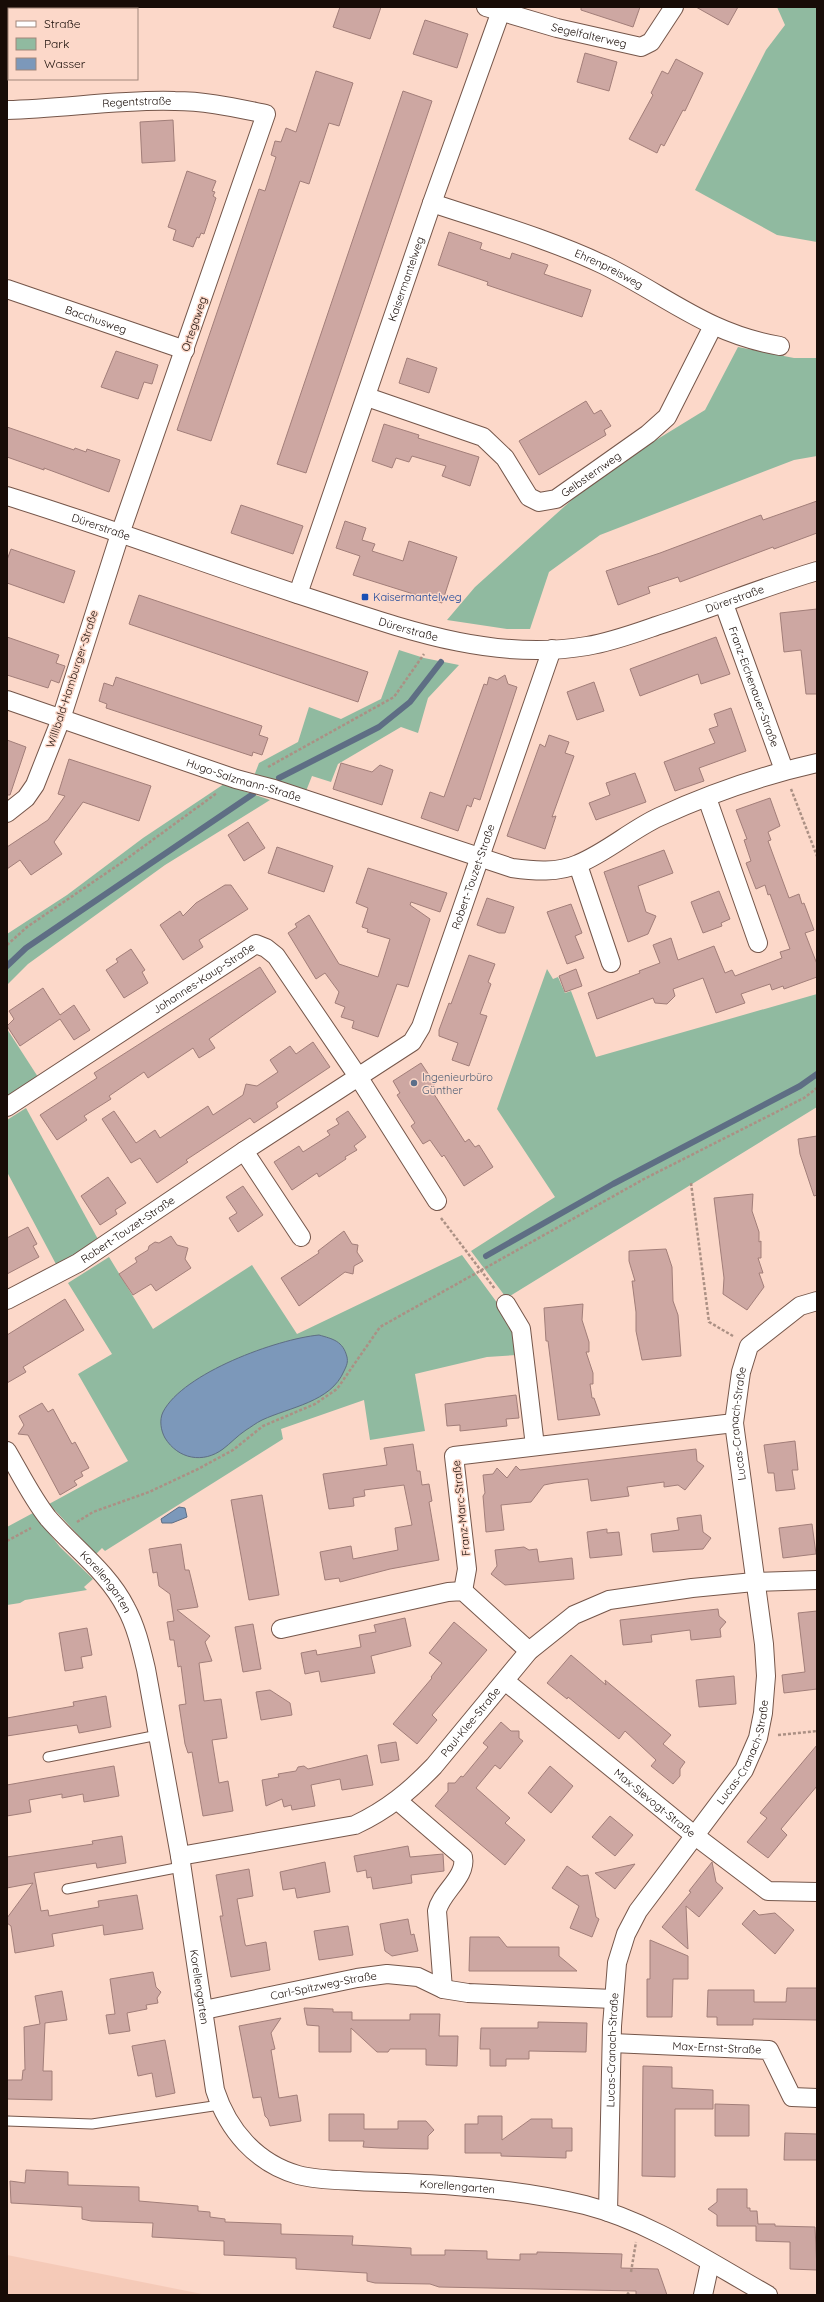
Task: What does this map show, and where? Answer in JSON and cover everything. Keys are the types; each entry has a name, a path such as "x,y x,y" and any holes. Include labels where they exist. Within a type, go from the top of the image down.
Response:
{"street":[{"name":"Segelfalterweg","path":"494,9 557,28 641,46 652,42 674,7"},
{"name":"Kaisermantelweg","path":"298,594 367,397 432,203 494,9"},
{"name":"Regentstraße","path":"7,110 40,109 113,102 176,101 224,105 266,114"},
{"name":"Ortegaweg","path":"120,534 266,114"},
{"name":"Ehrenpreisweg","path":"432,203 576,253 626,276 713,326 753,341 780,346"},
{"name":"Bacchusweg","path":"7,289 185,350"},
{"name":"Gelbsternweg","path":"367,397 483,437 505,458 529,497 539,502 556,499 648,434 667,417 713,326"},
{"name":"Dürerstraße","path":"7,496 434,638 507,649 552,649 585,646 612,641 724,604 782,581 817,571"},
{"name":"Willibald-Hamburger-Straße","path":"7,813 26,798 35,786 61,719 120,534"},
{"name":"Franz-Eichenauer-Straße","path":"724,604 784,770"},
{"name":"Robert-Touzet-Straße","path":"7,1300 78,1263 412,1042 421,1027 552,649"},
{"name":"Hugo-Salzmann-Straße","path":"7,700 236,779 256,784 481,856"},
{"path":"481,856 512,868 533,871 556,870 578,864 637,827 708,798 784,770 817,763"},
{"path":"708,798 758,943"},
{"path":"578,864 611,963"},
{"name":"Johannes-Kaup-Straße","path":"7,1107 256,944 266,948 276,956 359,1078"},
{"path":"359,1078 437,1201"},
{"path":"244,1152 300,1237"},
{"path":"749,1346 800,1306 817,1301"},
{"path":"506,1304 521,1329 535,1446"},
{"name":"Lucas-Cranach-Straße","path":"608,2212 614,1999 617,1963 626,1934 638,1911 744,1770 758,1738 763,1713 766,1676 764,1644 754,1582 734,1423 741,1372 749,1346"},
{"name":"Franz-Marc-Straße","path":"463,1592 468,1569 454,1456 734,1423"},
{"name":"Korellengarten","path":"7,1450 40,1507 55,1525 91,1562 126,1608 144,1661 181,1862 204,2010 214,2090 234,2131 252,2150 275,2165 298,2175 327,2180 472,2188 526,2194 608,2212 638,2223 768,2295"},
{"name":"Paul-Klee-Straße","path":"181,1862 355,1825 378,1814 398,1800 434,1766 506,1681 529,1651 574,1615 609,1600 692,1588 754,1582 817,1580"},
{"path":"281,1629 448,1592 463,1592 529,1651"},
{"name":"Max-Slevogt-Straße","path":"506,1681 694,1835 768,1891 817,1892"},
{"path":"398,1800 463,1857 463,1870 439,1902 437,1911 443,1989"},
{"name":"Carl-Spitzweg-Straße","path":"204,2010 357,1978 387,1974 418,1978 443,1989 468,1993 614,1999"},
{"name":"Max-Ernst-Straße","path":"612,2043 769,2050 792,2097 817,2098"},
{"path":"703,2295 710,2263"}],"lane":[{"path":"48,1757 158,1735"},
{"path":"66,1889 181,1862"},
{"path":"7,2121 92,2124 220,2105"}],"path":[{"path":"256,784 262,770 394,697 434,638"},
{"path":"784,770 817,856"},
{"path":"7,945 27,927 121,863 236,779"},
{"path":"7,1541 149,1492 198,1469 233,1450 263,1426 315,1404 337,1389 380,1327 644,1179 804,1098 817,1088"},
{"path":"691,1183 709,1322 749,1346"},
{"path":"437,1201 436,1210 440,1216 506,1304"},
{"path":"758,1738 817,1731"},
{"path":"632,2272 638,2223"},
{"path":"627,2295 630,2291"}],"shaded area":[{"path":"7,2255 207,2295 7,2295"}],"green space":[{"path":"777,7 817,7 817,242 777,235 695,190 766,50 785,25"},
{"path":"738,347 794,358 817,358 817,456 794,460 600,535 549,572 530,629 507,629 447,620 475,587 585,488 630,456 705,410"},
{"path":"399,650 424,658 459,665 428,698 418,733 401,727 338,764 331,782 312,776 306,791 254,776 259,763 298,742 309,707 341,719 381,699"},
{"path":"224,784 270,800 165,865 28,964 7,985 7,934 67,895 143,838"},
{"path":"547,969 553,979 558,977 565,993 571,991 596,1057 817,994 817,1107 510,1296 508,1300 471,1251 555,1197 497,1109"},
{"path":"7,1029 38,1077 7,1097"},
{"path":"26,1108 99,1241 57,1266 7,1172 7,1120"},
{"path":"462,1255 501,1308 515,1335 517,1355 487,1357 415,1374 425,1431 370,1440 364,1400 281,1429 283,1439 105,1551 102,1548 96,1554 49,1504 128,1461 78,1374 112,1354 68,1283 109,1257 153,1329 252,1265 297,1334"},
{"path":"33,1513 60,1547 93,1579 84,1587 87,1590 25,1600 20,1603 7,1605 7,1527"}],"water":[{"path":"319,1335 340,1344 343,1347 347,1357 347,1364 338,1381 330,1390 320,1397 260,1421 243,1432 223,1449 207,1457 199,1458 184,1455 170,1445 165,1438 161,1425 163,1412 174,1398 190,1384 233,1360 256,1351 280,1343"},
{"path":"179,1507 185,1508 187,1517 172,1523 162,1523 161,1519"}],"building":[{"path":"340,7 381,7 370,39 333,27"},
{"path":"581,7 640,7 633,27 581,10"},
{"path":"696,7 738,7 728,25"},
{"path":"425,20 468,34 457,68 413,54"},
{"path":"585,53 617,62 609,91 577,82"},
{"path":"676,59 703,73 685,111 683,110 664,146 661,144 657,153 629,139 653,95 651,93 662,71 668,74"},
{"path":"316,71 353,83 339,126 329,123 309,184 300,181 211,441 177,430 259,189 265,191 276,157 271,155 275,141 281,142 286,128 296,132"},
{"path":"403,91 432,101 306,473 277,464"},
{"path":"173,120 175,161 142,163 140,122"},
{"path":"187,171 216,181 212,191 215,192 213,196 216,198 204,234 201,233 199,238 197,237 193,247 173,240 176,230 168,227"},
{"path":"449,232 482,243 480,249 510,259 512,253 548,265 544,274 591,290 582,317 487,285 488,282 438,265"},
{"path":"116,351 158,365 152,384 144,382 138,399 101,387"},
{"path":"407,358 437,368 429,393 399,383"},
{"path":"586,401 594,414 601,410 611,426 604,430 606,435 539,475 519,441"},
{"path":"384,424 419,435 418,438 479,457 470,486 442,476 446,466 412,456 409,462 396,458 392,468 372,461"},
{"path":"7,427 74,450 75,448 86,452 87,449 120,460 109,492 44,468 44,470 7,457"},
{"path":"817,501 817,533 774,549 773,547 680,582 678,577 648,587 650,593 618,605 606,571 660,553 761,515 763,520"},
{"path":"241,505 303,526 293,554 231,533"},
{"path":"345,521 366,528 362,540 375,544 372,551 403,561 409,541 457,557 442,603 353,575 360,556 336,548"},
{"path":"11,549 75,571 64,603 7,583 7,560"},
{"path":"139,595 368,672 358,702 129,624"},
{"path":"817,609 817,694 806,694 801,650 784,652 780,613"},
{"path":"7,637 59,655 56,663 65,666 59,683 51,680 48,688 7,675"},
{"path":"716,637 730,674 701,684 698,674 640,696 630,669"},
{"path":"505,675 508,684 517,687 480,800 474,798 471,807 467,805 458,831 421,818 430,792 444,797 484,684 487,685 489,677 497,680"},
{"path":"116,677 262,726 259,735 268,738 262,755 253,752 252,756 106,708 107,704 99,701 104,683 113,686"},
{"path":"594,682 604,711 577,720 567,692"},
{"path":"731,708 746,751 699,768 704,781 675,791 664,762 715,743 709,729 718,726 714,714"},
{"path":"549,735 569,742 565,753 574,756 552,817 556,816 545,849 507,836 540,744 545,747"},
{"path":"7,740 26,747 10,795 7,795"},
{"path":"69,759 151,786 139,821 83,802 54,842 62,854 31,875 20,860 7,869 7,847 48,820 65,796 58,794"},
{"path":"341,763 372,772 380,765 393,770 382,805 333,789"},
{"path":"635,773 646,802 596,820 589,803 610,795 606,783"},
{"path":"770,798 780,826 768,832 771,840 768,841 789,898 799,894 814,930 805,933 817,964 817,977 784,989 783,986 772,990 770,984 741,994 745,1003 716,1013 703,978 673,989 675,996 667,1004 655,1003 653,998 597,1019 588,993 640,973 639,971 660,963 653,945 671,938 678,960 714,946 725,973 732,970 735,976 782,958 780,952 790,949 770,894 768,895 765,885 756,889 746,863 751,861 744,840 747,839 736,810"},
{"path":"248,822 265,848 244,861 228,835"},
{"path":"277,847 333,866 324,892 268,873"},
{"path":"664,850 673,873 638,886 646,912 656,916 648,934 628,942 604,872"},
{"path":"368,868 447,893 440,912 411,902 410,905 430,919 408,987 397,984 378,1037 352,1028 354,1021 341,1017 345,1007 335,1003 339,992 325,973 316,979 288,933 297,927 295,924 309,915 339,964 378,977 390,939 367,932 368,929 362,927 368,908 356,903"},
{"path":"225,885 231,885 248,909 199,940 203,947 183,960 160,925 180,911 183,916 196,903"},
{"path":"719,891 730,919 721,923 722,926 703,933 691,902"},
{"path":"487,898 514,907 505,933 499,933 477,925"},
{"path":"571,904 582,933 575,936 584,958 567,964 547,912"},
{"path":"131,949 145,970 142,972 148,983 124,998 106,970 118,962 116,959"},
{"path":"469,955 495,964 488,982 491,984 480,1014 487,1016 469,1066 452,1060 458,1043 439,1036 439,1030 449,1003 451,1004"},
{"path":"260,967 276,992 209,1039 215,1048 199,1058 193,1048 148,1078 144,1072 109,1096 111,1099 84,1116 87,1120 57,1140 40,1115 97,1078 94,1073"},
{"path":"576,969 582,986 565,992 559,976"},
{"path":"43,988 60,1015 74,1005 90,1030 74,1040 60,1019 20,1046 7,1026 14,1019 9,1011"},
{"path":"313,1042 330,1067 276,1103 278,1107 254,1123 250,1118 186,1160 188,1162 157,1183 140,1158 131,1163 102,1119 114,1111 136,1143 155,1130 160,1138 208,1106 213,1115 243,1095 246,1084 257,1086 278,1072 270,1060 290,1046 296,1054"},
{"path":"421,1063 435,1084 430,1088 465,1142 469,1139 475,1147 479,1145 493,1167 464,1186 444,1155 442,1157 430,1140 423,1144 411,1126 415,1123 397,1095 400,1093 393,1081"},
{"path":"348,1111 366,1137 354,1146 357,1150 345,1157 346,1159 319,1177 317,1173 292,1190 274,1162 299,1146 303,1152 330,1135 327,1131 339,1124 336,1119"},
{"path":"817,1136 817,1195 814,1196 800,1154 798,1139"},
{"path":"108,1177 126,1203 115,1210 117,1214 100,1225 81,1196"},
{"path":"243,1186 263,1215 238,1232 229,1218 237,1213 226,1197"},
{"path":"753,1194 752,1211 759,1232 759,1242 761,1241 761,1258 758,1258 763,1273 759,1273 764,1287 747,1310 723,1294 724,1278 714,1198"},
{"path":"28,1227 37,1244 33,1246 39,1257 7,1274 7,1238"},
{"path":"344,1231 352,1244 358,1245 357,1252 363,1261 354,1266 353,1274 345,1272 299,1306 281,1278 319,1253 318,1251"},
{"path":"171,1236 177,1245 188,1248 185,1259 191,1268 156,1291 151,1284 133,1295 119,1274 137,1262 135,1258 148,1250 149,1246 155,1242 159,1243"},
{"path":"666,1249 672,1267 673,1301 678,1315 681,1356 642,1360 636,1331 636,1312 632,1281 635,1281 629,1261 629,1251"},
{"path":"65,1299 84,1330 23,1367 26,1372 7,1383 7,1335"},
{"path":"583,1304 582,1320 589,1342 589,1352 586,1352 593,1373 593,1384 590,1384 592,1398 594,1398 600,1415 558,1420 548,1341 546,1341 544,1308"},
{"path":"516,1395 519,1418 506,1419 507,1426 460,1431 460,1425 447,1426 445,1404"},
{"path":"42,1403 48,1412 53,1409 72,1444 75,1442 89,1468 81,1472 83,1476 74,1481 77,1485 60,1495 28,1435 18,1434 24,1425 19,1416"},
{"path":"795,1441 798,1470 792,1470 795,1489 776,1491 774,1473 768,1473 764,1445"},
{"path":"413,1444 417,1471 420,1471 422,1485 429,1484 432,1501 429,1502 439,1560 390,1569 340,1582 339,1578 325,1580 320,1552 351,1546 353,1559 398,1550 395,1528 412,1525 404,1485 364,1490 365,1496 353,1498 354,1506 329,1509 323,1474 387,1465 384,1448"},
{"path":"696,1449 697,1461 704,1466 685,1490 678,1485 664,1487 664,1482 627,1487 629,1496 591,1501 588,1479 544,1485 531,1502 501,1505 504,1530 486,1532 483,1475 493,1474 497,1468 507,1478 516,1466 520,1470"},
{"path":"262,1495 279,1595 249,1600 231,1500"},
{"path":"701,1515 703,1532 711,1538 703,1549 653,1552 651,1534 679,1530 677,1518"},
{"path":"812,1524 816,1554 783,1558 779,1528"},
{"path":"607,1529 607,1533 619,1532 622,1555 590,1558 587,1532"},
{"path":"181,1544 185,1570 189,1570 198,1607 177,1610 210,1636 205,1642 212,1661 199,1663 204,1701 221,1699 227,1738 212,1740 219,1783 228,1781 233,1811 203,1816 192,1752 188,1753 185,1744 179,1705 186,1704 181,1666 178,1667 174,1640 170,1640 167,1622 174,1621 170,1594 159,1586 157,1572 153,1573 149,1549"},
{"path":"524,1547 529,1550 537,1549 539,1562 572,1558 574,1579 505,1585 491,1574 497,1566 495,1550"},
{"path":"718,1609 719,1616 726,1622 720,1629 721,1637 691,1640 690,1630 651,1635 652,1642 623,1645 620,1620"},
{"path":"817,1611 817,1689 784,1693 782,1675 805,1672 798,1613"},
{"path":"405,1618 411,1646 371,1656 375,1673 321,1682 319,1671 305,1674 301,1653 316,1650 317,1655 361,1647 359,1635 376,1632 374,1625"},
{"path":"454,1622 487,1650 432,1715 437,1720 417,1744 393,1724 432,1678 431,1677 442,1663 429,1653"},
{"path":"253,1624 261,1669 243,1672 235,1627"},
{"path":"87,1628 92,1655 81,1657 83,1668 65,1671 59,1633"},
{"path":"571,1655 606,1685 605,1680 671,1735 663,1744 685,1762 680,1769 680,1776 673,1784 651,1766 656,1760 625,1731 619,1739 568,1697 567,1699 547,1683"},
{"path":"734,1676 736,1704 699,1707 696,1680"},
{"path":"270,1690 290,1703 292,1715 261,1720 256,1692"},
{"path":"106,1696 111,1727 79,1733 77,1725 7,1736 7,1718 74,1706 73,1702"},
{"path":"501,1722 511,1731 519,1731 519,1738 523,1741 500,1769 495,1765 476,1788 510,1818 505,1823 525,1840 505,1865 435,1806 448,1791 448,1783 455,1783 461,1776 463,1777 488,1747 483,1743"},
{"path":"396,1742 399,1760 381,1763 378,1745"},
{"path":"817,1745 817,1786 781,1829 787,1835 768,1858 747,1842 767,1818 760,1813"},
{"path":"367,1755 373,1785 342,1790 340,1779 311,1785 315,1806 292,1810 291,1805 284,1807 282,1799 266,1806 262,1780 279,1777 278,1774 296,1771 298,1767 304,1766 308,1769"},
{"path":"114,1766 119,1796 84,1802 83,1794 62,1798 62,1794 29,1800 31,1812 7,1816 7,1785"},
{"path":"550,1766 573,1786 551,1813 528,1793"},
{"path":"610,1816 633,1835 615,1856 592,1837"},
{"path":"122,1836 126,1863 97,1868 96,1863 34,1873 41,1911 48,1910 49,1916 99,1907 98,1901 137,1895 143,1929 104,1935 103,1925 52,1934 54,1946 15,1953 11,1926 7,1923 7,1918 33,1883 7,1888 7,1857 93,1844 92,1841"},
{"path":"408,1846 410,1857 443,1854 444,1871 411,1875 412,1883 373,1889 371,1877 367,1878 366,1870 357,1872 354,1856"},
{"path":"325,1862 330,1892 297,1898 295,1888 283,1890 280,1872"},
{"path":"712,1862 716,1882 723,1888 699,1917 686,1906 688,1949 662,1927 691,1892 689,1891"},
{"path":"635,1864 615,1889 595,1873"},
{"path":"567,1866 581,1876 588,1875 596,1917 599,1919 592,1937 570,1928 579,1906 552,1888"},
{"path":"249,1869 253,1896 237,1899 245,1944 246,1946 266,1942 270,1970 231,1977 220,1916 223,1916 216,1875"},
{"path":"754,1910 759,1915 775,1913 794,1930 775,1954 742,1924"},
{"path":"408,1919 411,1935 414,1934 418,1951 392,1956 385,1951 380,1924"},
{"path":"348,1926 353,1955 319,1960 314,1931"},
{"path":"470,1937 499,1937 507,1947 559,1947 559,1956 577,1971 469,1971"},
{"path":"650,1940 688,1956 688,1979 673,1979 672,2017 647,2017 647,1979 650,1979"},
{"path":"153,1972 156,1987 161,1992 157,1998 158,2003 146,2005 147,2009 127,2013 130,2031 109,2034 106,2015 115,2014 110,1979"},
{"path":"787,1988 817,1988 817,2020 753,2019 753,2025 717,2025 717,2017 707,2017 708,1990 754,1990 754,2002 786,2002"},
{"path":"62,1991 67,2020 45,2023 43,2071 52,2071 52,2100 7,2099 7,2080 22,2080 23,2070 25,2070 24,2027 40,2024 35,1996"},
{"path":"304,2008 333,2009 333,2012 352,2012 352,2020 410,2020 410,2014 440,2014 439,2036 458,2036 457,2066 426,2065 426,2049 390,2049 388,2052 377,2052 351,2028 351,2052 319,2052 319,2026 307,2025"},
{"path":"281,2018 271,2033 275,2049 271,2050 279,2098 297,2095 301,2121 270,2126 268,2119 265,2116 261,2097 253,2098 239,2026"},
{"path":"538,2022 587,2023 586,2052 529,2051 529,2059 506,2059 506,2066 490,2066 490,2049 480,2049 481,2028 538,2028"},
{"path":"165,2040 175,2093 156,2097 152,2073 138,2076 132,2046"},
{"path":"643,2066 672,2067 672,2088 713,2090 713,2109 675,2109 675,2177 642,2176"},
{"path":"715,2104 749,2105 749,2136 715,2136"},
{"path":"329,2114 364,2114 364,2129 398,2129 398,2121 426,2121 434,2130 428,2136 428,2149 363,2147 364,2141 329,2141"},
{"path":"478,2116 502,2116 502,2140 531,2119 552,2119 552,2128 572,2128 572,2151 566,2151 566,2158 501,2156 501,2153 465,2153 465,2124 478,2124"},
{"path":"785,2133 817,2134 817,2160 784,2160"},
{"path":"26,2170 68,2172 68,2185 139,2187 139,2201 198,2206 198,2211 210,2212 210,2217 225,2219 225,2222 281,2224 281,2234 353,2236 352,2245 411,2248 411,2255 445,2255 445,2250 487,2251 487,2259 520,2260 520,2254 537,2254 537,2252 622,2254 621,2268 658,2269 667,2295 636,2295 636,2291 439,2287 430,2284 375,2283 367,2281 367,2273 296,2269 296,2258 224,2255 224,2241 152,2237 153,2223 91,2221 82,2219 82,2207 11,2203 10,2181 25,2183"},
{"path":"717,2189 747,2189 747,2208 750,2208 750,2211 757,2211 758,2224 815,2227 817,2270 790,2269 790,2242 756,2241 756,2226 717,2226 717,2215 708,2209 717,2202"}],"waterway":[{"path":"279,778 379,727 410,702 441,662"},
{"path":"7,966 26,948 253,794"},
{"path":"486,1256 613,1184 800,1086 817,1074"}],"place":[{"name":"Kaisermantelweg","path":"365,597"},
{"name":"Ingenieurbüro Günther","path":"414,1083"}]}
